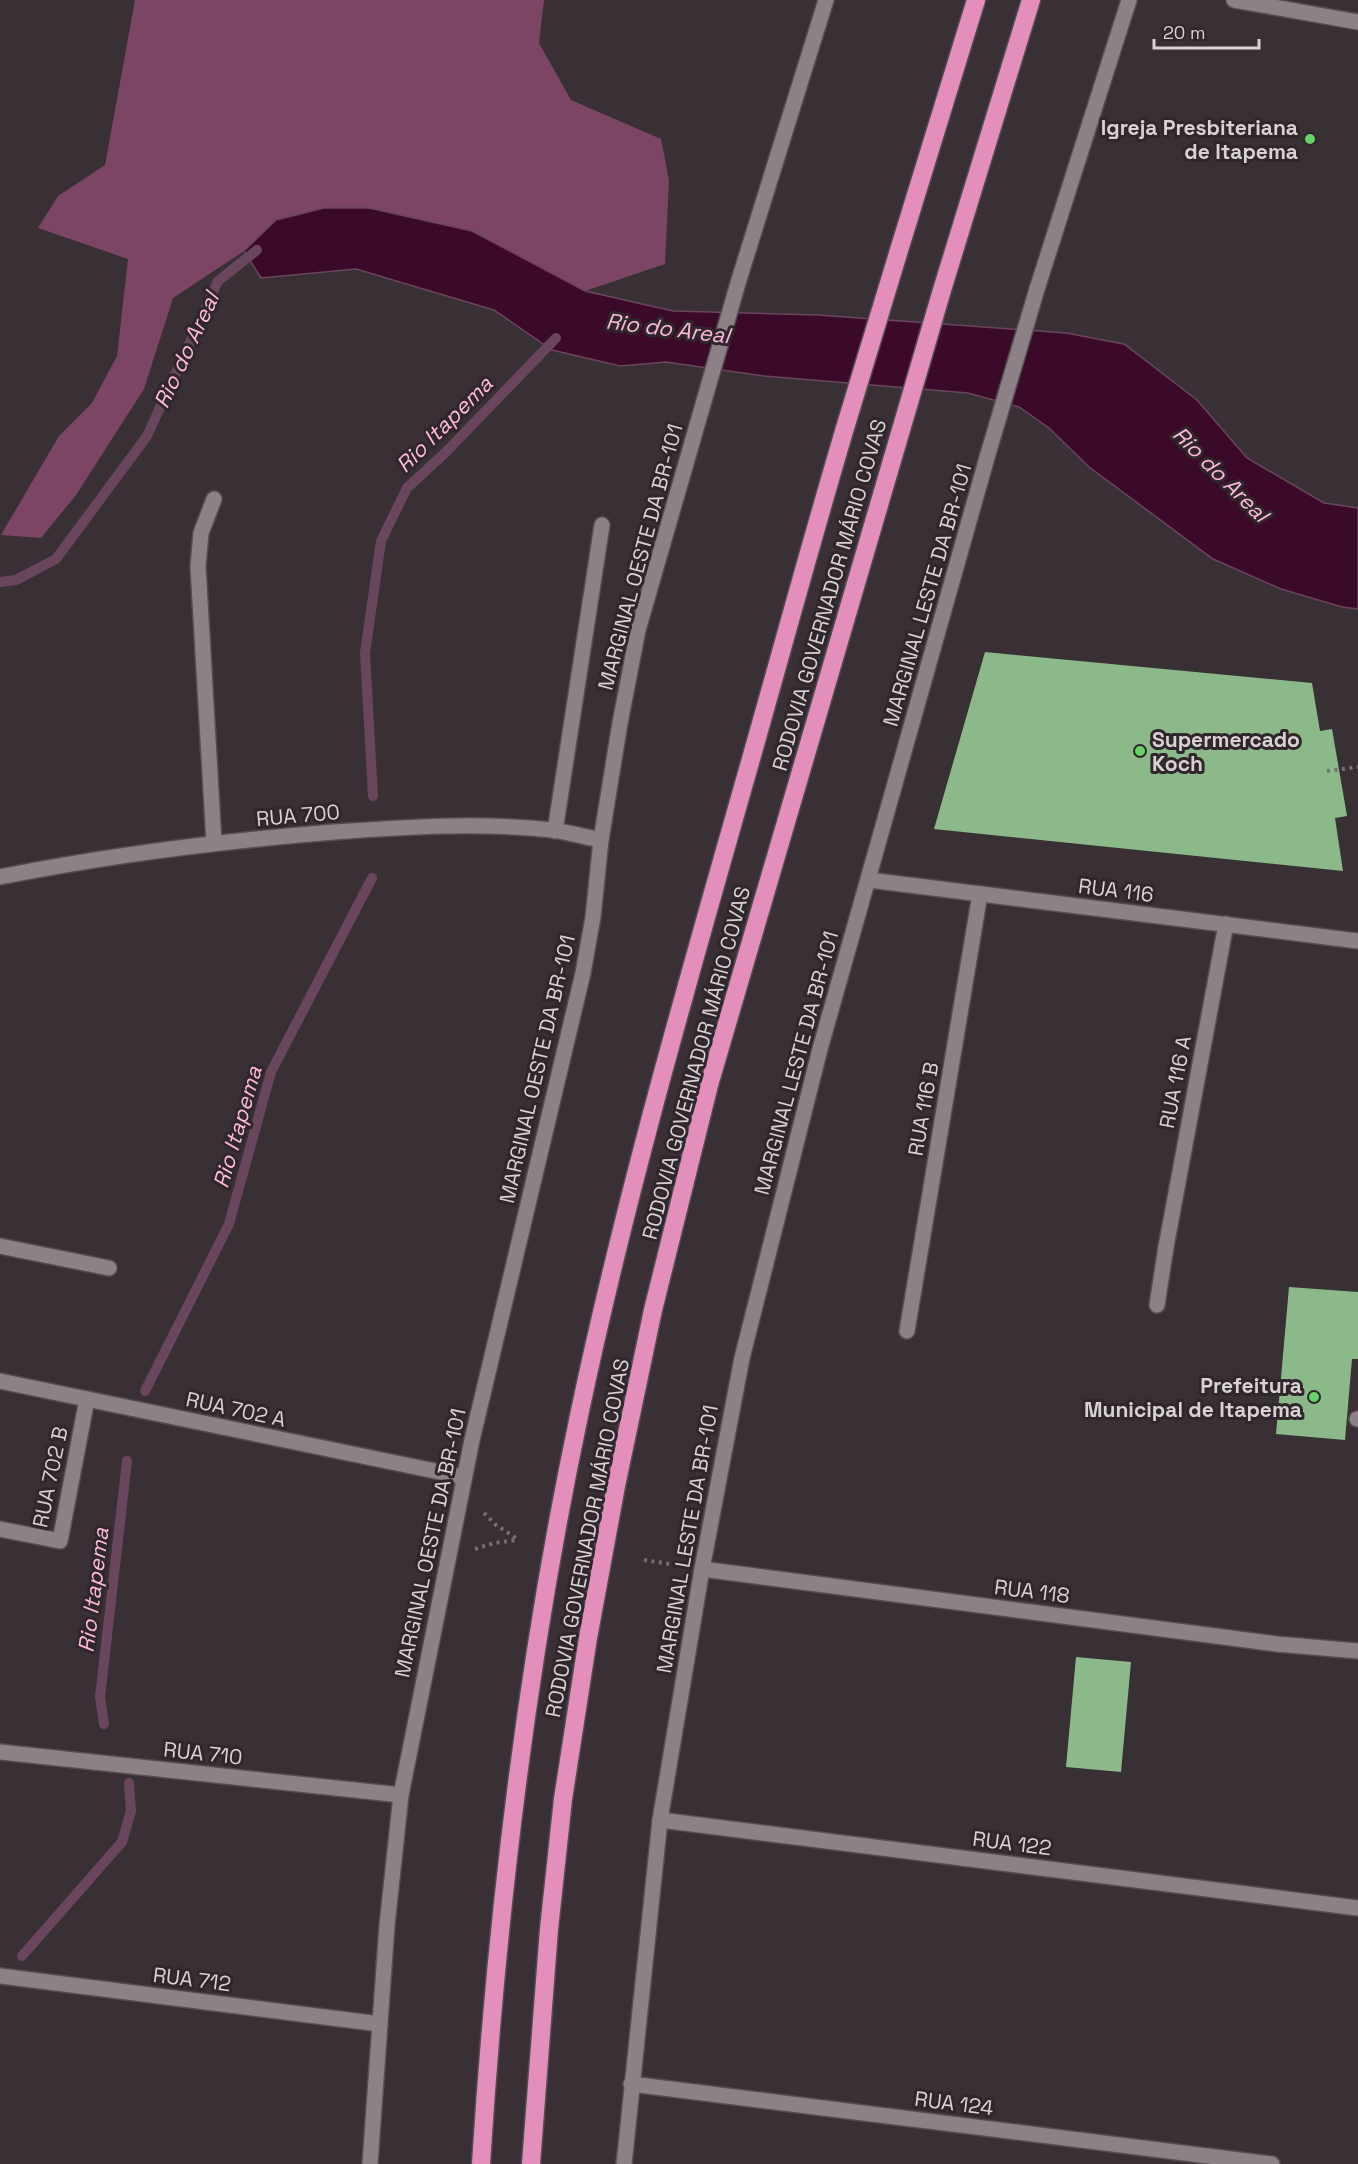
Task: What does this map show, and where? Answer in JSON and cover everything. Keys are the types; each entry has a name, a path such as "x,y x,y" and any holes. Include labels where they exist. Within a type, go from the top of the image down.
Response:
{"highway":[{"name":"RODOVIA GOVERNADOR MÁRIO COVAS","path":"481,2164 496,1962 513,1803 537,1640 580,1412 621,1234 666,1056 843,433 976,0"},
{"name":"RODOVIA GOVERNADOR MÁRIO COVAS","path":"531,2164 548,1940 563,1799 588,1638 653,1310 709,1085 942,290 1031,0"}],"main road":[{"name":"MARGINAL OESTE DA BR-101","path":"370,2164 391,1884 401,1795 464,1477 583,973 593,917 601,840 638,630 738,283 826,0"},
{"name":"MARGINAL LESTE DA BR-101","path":"624,2164 660,1820 702,1569 744,1347 820,1049 988,454 1037,290 1129,0"},
{"path":"1234,0 1358,22"},
{"path":"214,499 201,533 198,566 214,843"},
{"path":"555,831 603,525"},
{"name":"RUA 700","path":"0,878 127,855 214,843 380,829 459,826 555,831 601,840"},
{"name":"RUA 116","path":"869,880 1358,941"},
{"name":"RUA 116 B","path":"907,1331 980,894"},
{"name":"RUA 116 A","path":"1157,1305 1226,924"},
{"path":"0,1246 109,1268"},
{"name":"RUA 702 A","path":"0,1381 464,1477"},
{"name":"RUA 702 B","path":"0,1529 60,1541 87,1399"},
{"name":"RUA 118","path":"702,1569 1277,1644 1358,1651"},
{"name":"RUA 710","path":"0,1752 401,1795"},
{"name":"RUA 122","path":"660,1820 1358,1908"},
{"name":"RUA 712","path":"0,1976 380,2024"},
{"name":"RUA 124","path":"631,2084 1272,2164"}],"path":[{"path":"1327,771 1358,767"},
{"path":"445,1570 471,1551 494,1543 519,1540 496,1525 478,1506 464,1477"},
{"path":"644,1560 702,1569"}],"shaded area":[{"path":"135,0 544,0 539,43 571,100 661,139 669,180 665,264 585,291 472,231 369,208 276,220 244,251 173,298 144,389 76,495 41,538 1,535 59,436 92,403 117,356 128,259 38,228 58,196 105,165"}],"water":[{"path":"324,208 369,208 472,231 585,291 673,311 818,315 1066,333 1124,344 1197,400 1247,458 1324,503 1358,508 1358,609 1342,607 1281,589 1213,559 1089,467 1049,428 1019,407 968,393 764,376 666,362 620,366 552,350 494,310 356,269 261,278 244,251 276,220"}],"building":[{"name":"Supermercado Koch","path":"985,652 1312,683 1320,731 1332,729 1347,816 1335,818 1343,871 934,829"},
{"name":"Prefeitura Municipal de Itapema","path":"1289,1287 1358,1292 1358,1359 1352,1359 1345,1440 1276,1434"},
{"path":"1076,1657 1131,1662 1121,1772 1066,1767"}],"waterway":[{"name":"Rio do Areal","path":"0,582 16,580 56,559 147,436 218,281 257,250"},
{"name":"Rio Itapema","path":"373,796 365,653 381,541 407,488 446,452 556,338"},
{"name":"Rio Itapema","path":"145,1391 229,1224 271,1072 372,878"},
{"name":"Rio Itapema","path":"104,1724 100,1697 127,1461"},
{"name":"Rio Itapema","path":"22,1956 122,1842 131,1811 129,1783"}],"place":[{"name":"Igreja Presbiteriana de Itapema","path":"1310,139"},
{"name":"Supermercado Koch","path":"1140,751"},
{"name":"Prefeitura Municipal de Itapema","path":"1314,1397"}]}
